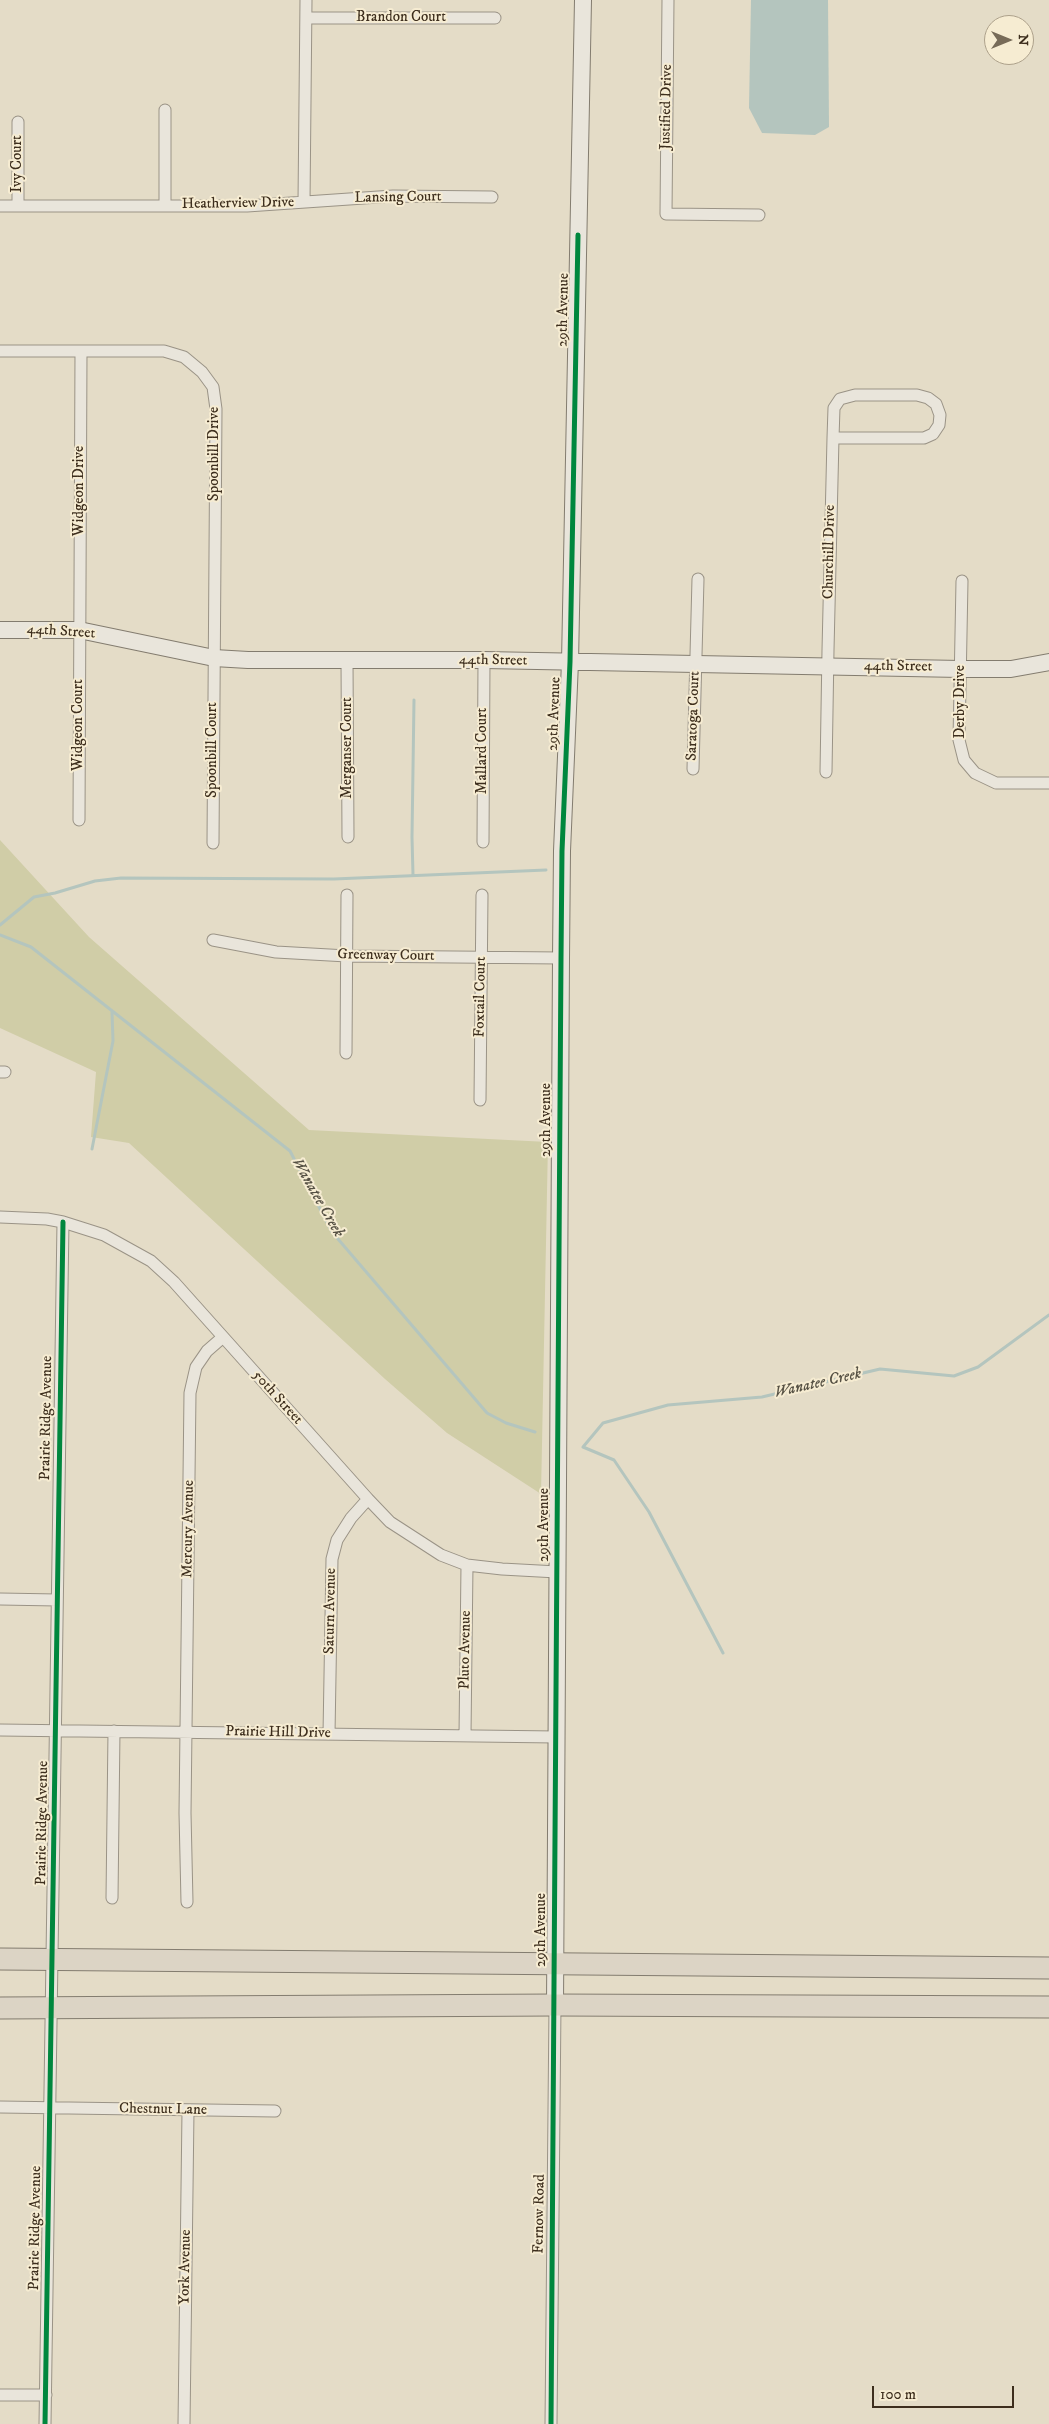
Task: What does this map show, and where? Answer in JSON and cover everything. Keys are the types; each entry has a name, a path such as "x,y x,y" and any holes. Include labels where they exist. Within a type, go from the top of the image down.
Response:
{"highway":[{"path":"0,1959 1049,1968"},
{"path":"0,2008 555,2005 1049,2007"}],"street":[{"name":"Heatherview Drive","path":"0,206 247,206 304,202 306,0"},
{"name":"29th Avenue","path":"555,2005 562,851 570,662 583,0"},
{"name":"Justified Drive","path":"668,0 666,214 759,215"},
{"name":"Brandon Court","path":"306,18 495,18"},
{"path":"165,110 165,205"},
{"name":"Ivy Court","path":"18,122 18,206"},
{"name":"Lansing Court","path":"304,202 393,196 492,197"},
{"name":"Spoonbill Drive","path":"0,351 164,351 184,357 202,372 213,387 216,409 214,658"},
{"name":"Widgeon Drive","path":"79,630 81,352"},
{"name":"Churchill Drive","path":"826,772 833,438 834,408 840,399 855,396 917,396 928,398 936,404 940,415 939,426 933,434 924,438 833,438"},
{"name":"Saratoga Court","path":"693,769 698,579"},
{"name":"Derby Drive","path":"962,581 959,740 964,760 975,773 996,783 1049,782"},
{"name":"44th Street","path":"0,630 79,630 214,658 484,660 1011,669 1049,662"},
{"name":"Widgeon Court","path":"78,820 79,630"},
{"name":"Spoonbill Court","path":"213,843 214,658"},
{"name":"Merganser Court","path":"348,660 348,837"},
{"name":"Mallard Court","path":"483,842 484,660"},
{"path":"346,1052 347,895"},
{"name":"Foxtail Court","path":"480,1100 482,895"},
{"name":"Greenway Court","path":"213,940 276,952 347,956 561,958"},
{"name":"50th Street","path":"0,1217 46,1219 63,1222 104,1235 151,1262 174,1282 390,1522 441,1555 467,1564 502,1569 557,1572"},
{"name":"Prairie Ridge Avenue","path":"45,2424 54,1959 63,1222"},
{"name":"Mercury Avenue","path":"187,1902 185,1813 190,1393 196,1367 207,1351 223,1337"},
{"name":"Saturn Avenue","path":"329,1734 332,1559 337,1540 351,1518 368,1499"},
{"name":"Pluto Avenue","path":"465,1735 467,1564"},
{"path":"0,1599 58,1600"},
{"name":"Prairie Hill Drive","path":"0,1730 556,1737"},
{"path":"112,1898 114,1731"},
{"name":"Fernow Road","path":"551,2424 555,2005"},
{"name":"Chestnut Lane","path":"0,2107 275,2111"},
{"name":"York Avenue","path":"184,2424 188,2110"},
{"path":"0,2395 46,2395"}],"shaded area":[{"path":"751,0 828,0 829,127 815,135 762,133 749,108"},
{"path":"0,840 89,937 309,1130 548,1142 541,1494 447,1433 385,1379 129,1143 91,1137 96,1072 0,1028"}],"waterway":[{"path":"413,875 414,700"},
{"path":"0,925 34,897 95,881 121,878 334,879 546,870"},
{"name":"Wanatee Creek","path":"0,935 31,947 290,1151 332,1232 487,1413 506,1423 535,1432"},
{"path":"92,1149 113,1041 112,1012"},
{"name":"Wanatee Creek","path":"723,1653 649,1512 614,1460 583,1447 603,1423 668,1405 762,1397 880,1369 954,1376 978,1367 1049,1315"}],"cycle path":[{"path":"551,2424 562,851 570,662 578,235"},
{"path":"45,2424 63,1222"}]}
